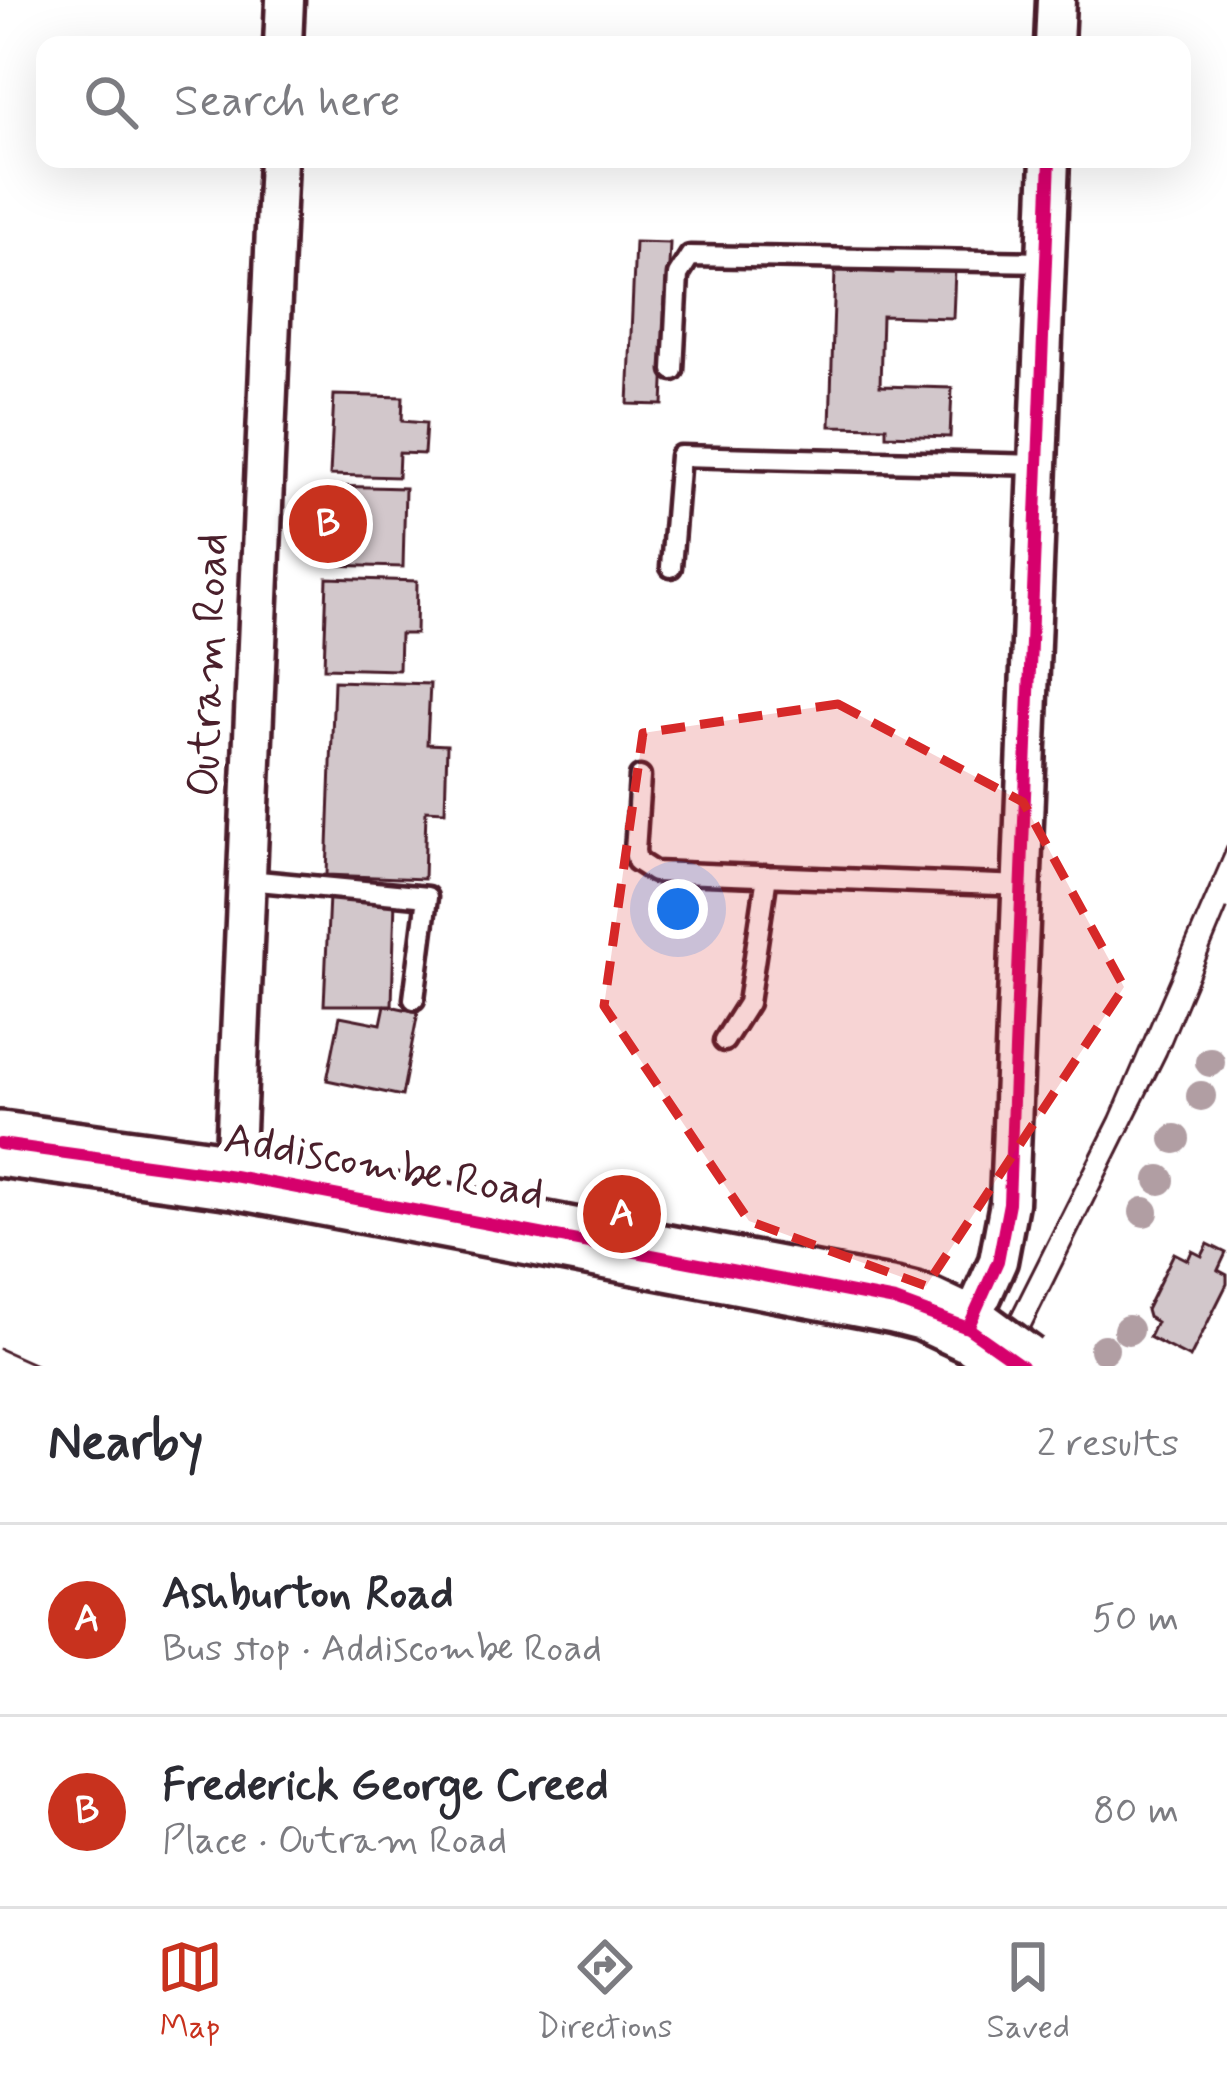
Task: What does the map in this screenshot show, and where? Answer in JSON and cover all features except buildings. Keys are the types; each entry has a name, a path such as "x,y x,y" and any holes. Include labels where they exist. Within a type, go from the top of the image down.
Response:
{"highway":[{"name":"Addiscombe Road","path":"0,1144 234,1176 895,1301 926,1309 989,1342"}],"street":[{"path":"283,36 285,0"},
{"path":"1054,36 1056,0"},
{"name":"Outram Road","path":"234,1176 278,168"},
{"path":"989,1342 1009,1203 1050,168"}],"lane":[{"path":"673,370 677,275 690,256 1046,262"},
{"path":"671,567 680,456 1039,465"},
{"path":"640,778 635,851 644,868 654,872 1024,886"},
{"path":"724,1042 748,1003 767,876"},
{"path":"248,880 428,897 414,999"}],"highlighted area":[{"path":"838,704 1023,802 1124,987 926,1286 749,1221 604,1006 643,733"}],"tram line":[{"path":"985,1366 1110,1117 1227,847"},
{"path":"1012,1366 1166,1055 1227,909"},
{"path":"0,1349 38,1366"}],"cycle path":[{"path":"968,1328 998,1261 1009,1203 1050,168"},
{"path":"0,1144 234,1176 895,1301 968,1328 1022,1366"}],"place":[{"name":"Frederick George Creed","path":"328,524"},
{"name":"Ashburton Road","path":"622,1214"}]}
